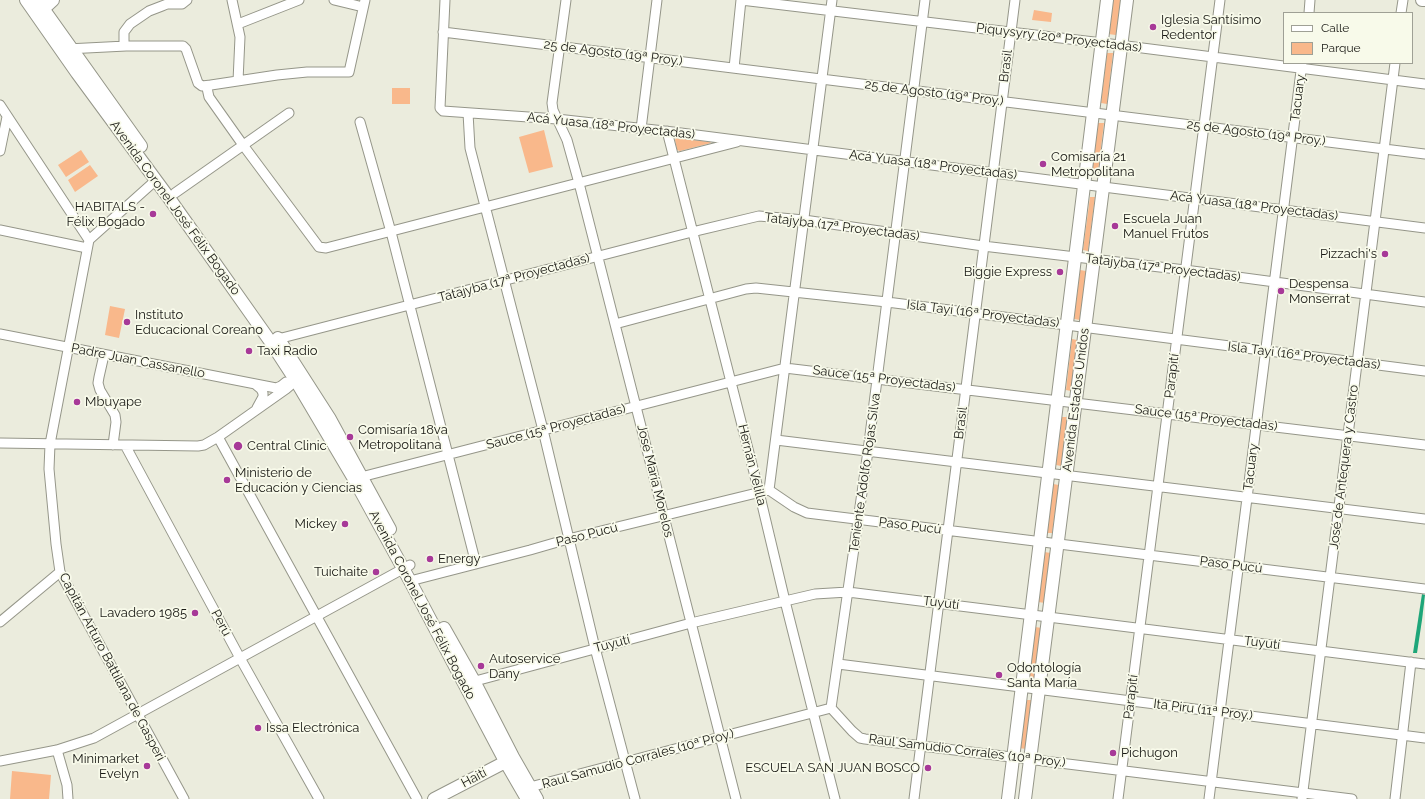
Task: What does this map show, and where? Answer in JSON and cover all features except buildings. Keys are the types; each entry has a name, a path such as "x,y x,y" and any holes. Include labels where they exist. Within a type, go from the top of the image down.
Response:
{"main road":[{"name":"Avenida Coronel José Félix Bogado","path":"26,0 39,8 66,50 156,180 275,340"},
{"path":"39,8 53,0"},
{"name":"Avenida Estados Unidos","path":"1008,799 1107,0"},
{"name":"Avenida Estados Unidos","path":"1025,799 1127,0"},
{"name":"Avenida Coronel José Félix Bogado","path":"66,50 175,193 298,375 330,419 358,478 469,682 509,759 527,799"},
{"name":"Avenida Coronel José Félix Bogado","path":"509,759 537,799"},
{"name":"Haití","path":"434,799 509,759"}],"street":[{"path":"126,46 124,43 124,32 130,24 149,11 167,4 182,4 187,0"},
{"path":"232,0 240,37 238,81"},
{"path":"238,24 299,0"},
{"path":"66,50 126,46 185,47 198,83 202,86 307,72 349,72 364,4 334,0"},
{"path":"443,32 445,0"},
{"name":"José María Morelos","path":"566,0 552,103 553,110 567,140 579,183 736,799"},
{"path":"641,129 657,0"},
{"path":"734,68 741,0"},
{"name":"Piquysyry (20ª Proyectadas)","path":"741,0 1212,57 1302,66 1425,84"},
{"path":"769,490 832,0"},
{"name":"Teniente Adolfo Rojas Silva","path":"832,708 878,379 925,0"},
{"name":"Brasil","path":"914,799 1015,0"},
{"name":"Parapití","path":"1118,799 1220,0"},
{"path":"1308,12 1310,0"},
{"path":"1401,12 1403,0"},
{"name":"25 de Agosto (19ª Proy.)","path":"443,32 1425,154"},
{"name":"Acá Yuasa (18ª Proyectadas)","path":"443,32 440,110 557,119 667,131 1425,228"},
{"name":"José de Antequera y Castro","path":"1302,796 1395,64"},
{"name":"Tacuary","path":"1209,799 1302,66"},
{"path":"211,85 207,88 209,97 319,247 326,248 743,141"},
{"path":"0,105 4,120 88,244"},
{"path":"175,193 289,113"},
{"path":"468,113 470,148 484,208 542,430 624,762 635,799"},
{"path":"0,151 4,120"},
{"path":"360,122 391,232 476,564"},
{"name":"Hernán Velilla","path":"667,131 835,799"},
{"path":"88,244 156,180"},
{"name":"Tatajyba (17ª Proyectadas)","path":"275,340 598,256 759,216 804,220 984,246 1185,270 1425,302"},
{"path":"0,230 88,244"},
{"name":"Capitán Arturo Battilana de Gasperi","path":"88,244 50,444 49,469 60,572 184,799"},
{"name":"Isla Tayi (16ª Proyectadas)","path":"615,324 746,289 756,288 887,302 1425,371"},
{"name":"Padre Juan Cassanello","path":"0,334 276,388 298,375"},
{"path":"104,355 98,377 98,383 100,390 115,415 116,422 113,445"},
{"name":"Sauce (15ª Proyectadas)","path":"358,478 785,368 1425,445"},
{"path":"0,443 193,447 204,445 218,437 286,389 298,375"},
{"path":"254,384 261,389 263,395 256,409"},
{"path":"218,437 417,799"},
{"path":"776,440 1425,519"},
{"name":"Perú","path":"125,445 240,658 319,799"},
{"name":"Paso Pucú","path":"413,580 568,539 769,490 794,507 807,513 1149,556 1422,588"},
{"path":"0,761 57,750 94,738 406,567"},
{"path":"0,622 60,572"},
{"name":"Tuyutí","path":"469,682 691,623 815,594 848,592 1425,664"},
{"path":"1395,799 1411,662"},
{"name":"Ita Piru (11ª Proy.)","path":"838,664 1425,738"},
{"name":"Raul Samudio Corrales (10ª Proy.)","path":"530,787 832,708 860,738 865,739 1211,782 1302,796 1352,799"},
{"path":"57,750 67,785 68,799"}],"green space":[{"path":"1112,0 1121,0 1116,35 1108,34"},
{"path":"1034,10 1052,13 1051,22 1032,20"},
{"path":"1107,53 1113,53 1107,104 1101,103"},
{"path":"392,88 410,88 410,104 392,104"},
{"path":"1098,123 1104,123 1098,172 1092,171"},
{"path":"544,130 553,167 529,173 519,137"},
{"path":"676,138 711,143 680,151 677,150"},
{"path":"81,150 89,162 66,177 58,165"},
{"path":"90,165 98,176 75,192 68,180"},
{"path":"1090,197 1095,197 1088,251 1083,250"},
{"path":"1080,270 1086,271 1080,320 1074,319"},
{"path":"110,306 125,309 119,338 105,335"},
{"path":"1072,339 1077,340 1071,391 1066,390"},
{"path":"1062,417 1067,417 1061,466 1056,465"},
{"path":"1053,484 1059,485 1052,533 1047,533"},
{"path":"1044,552 1051,553 1045,603 1038,602"},
{"path":"1035,627 1042,628 1035,679 1028,678"},
{"path":"1025,700 1033,700 1027,749 1018,748"},
{"path":"12,771 51,775 49,799 10,799"}],"shaded area":[{"path":"1422,594 1425,595 1417,653 1413,653"}],"place":[{"name":"Iglesia Santísimo Redentor","path":"1153,27"},
{"name":"Comisaría 21 Metropolitana","path":"1043,164"},
{"name":"HABITALS - Félix Bogado","path":"153,214"},
{"name":"Escuela Juan Manuel Frutos","path":"1115,226"},
{"name":"Pizzachi's","path":"1385,254"},
{"name":"Biggie Express","path":"1060,272"},
{"name":"Despensa Monserrat","path":"1281,291"},
{"name":"Instituto Educacional Coreano","path":"127,322"},
{"name":"Taxi Radio","path":"249,351"},
{"name":"Mbuyape","path":"77,402"},
{"name":"Comisaría 18va Metropolitana","path":"350,437"},
{"name":"Central Clinic","path":"238,446"},
{"name":"Ministerio de Educación y Ciencias","path":"227,480"},
{"name":"Mickey","path":"345,524"},
{"name":"Energy","path":"430,559"},
{"name":"Tuichaite","path":"376,572"},
{"name":"Lavadero 1985","path":"195,613"},
{"name":"Autoservice Dany","path":"481,666"},
{"name":"Odontología Santa María","path":"999,675"},
{"name":"Issa Electrónica","path":"258,728"},
{"name":"Pichugon","path":"1113,753"},
{"name":"Minimarket Evelyn","path":"147,766"},
{"name":"ESCUELA SAN JUAN BOSCO","path":"928,768"}]}
